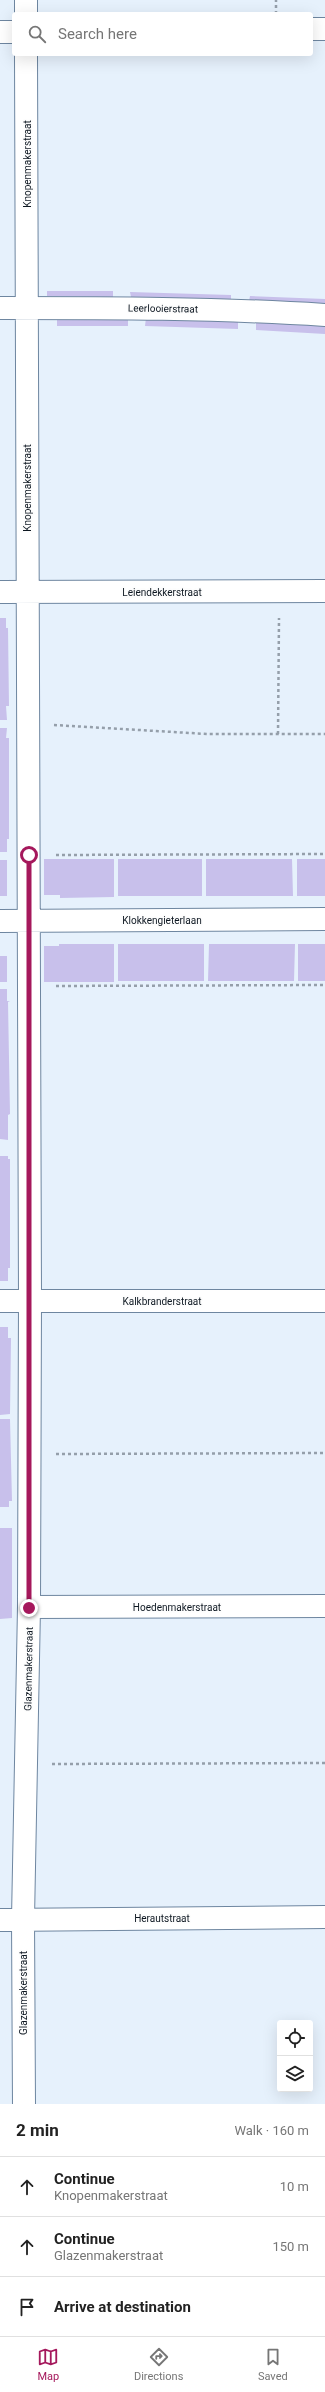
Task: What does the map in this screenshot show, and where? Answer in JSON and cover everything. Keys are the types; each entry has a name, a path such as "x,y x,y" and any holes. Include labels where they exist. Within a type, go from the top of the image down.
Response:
{"street":[{"path":"26,0 26,12"},
{"path":"313,29 325,29"},
{"path":"0,32 12,32"},
{"name":"Knopenmakerstraat","path":"26,56 29,921"},
{"name":"Leerlooierstraat","path":"0,308 121,307 224,309 325,314"},
{"name":"Leiendekkerstraat","path":"0,592 325,591"},
{"name":"Klokkengieterlaan","path":"0,921 325,919"},
{"name":"Glazenmakerstraat","path":"24,2104 23,1919 29,1608 30,1454 29,921"},
{"name":"Kalkbranderstraat","path":"0,1301 325,1301"},
{"name":"Hoedenmakerstraat","path":"29,1608 325,1606"},
{"name":"Herautstraat","path":"0,1920 325,1917"}],"path":[{"path":"276,0 276,12"},
{"path":"278,734 279,591"},
{"path":"28,724 207,734 325,734"},
{"path":"29,855 325,854"},
{"path":"29,986 325,985"},
{"path":"30,1454 325,1453"},
{"path":"26,1764 325,1763"}],"shaded area":[{"path":"47,291 113,291 113,297 47,296"},
{"path":"130,292 231,295 231,300 131,297"},
{"path":"250,296 325,299 325,305 249,301"},
{"path":"57,317 128,318 128,326 57,326"},
{"path":"146,318 238,321 238,329 145,326"},
{"path":"256,322 325,325 325,334 256,330"},
{"path":"0,618 6,618 6,628 8,628 9,706 6,706 7,720 0,720"},
{"path":"0,728 7,728 6,738 9,738 9,839 7,839 7,852 0,852"},
{"path":"44,859 114,859 114,897 60,898 60,895 44,895"},
{"path":"118,859 202,859 202,896 118,896"},
{"path":"206,859 292,859 293,896 206,896"},
{"path":"297,859 325,859 325,896 297,896"},
{"path":"0,860 7,860 7,896 0,896"},
{"path":"59,944 114,944 114,982 44,982 44,946 59,946"},
{"path":"118,944 204,944 204,981 118,981"},
{"path":"209,944 295,944 294,981 208,981"},
{"path":"298,944 325,944 325,981 298,981"},
{"path":"0,956 7,956 7,982 0,982"},
{"path":"0,989 7,989 7,1001 10,1001 8,1002 10,1114 8,1115 8,1140 0,1139"},
{"path":"0,1156 8,1156 8,1159 10,1159 10,1268 8,1268 8,1281 0,1281"},
{"path":"0,1327 8,1327 8,1338 11,1338 10,1414 0,1415"},
{"path":"0,1419 10,1419 12,1501 9,1501 9,1507 0,1507"},
{"path":"0,1528 12,1528 12,1618 0,1619"}],"route":[{"path":"29,855 29,1608"}]}
